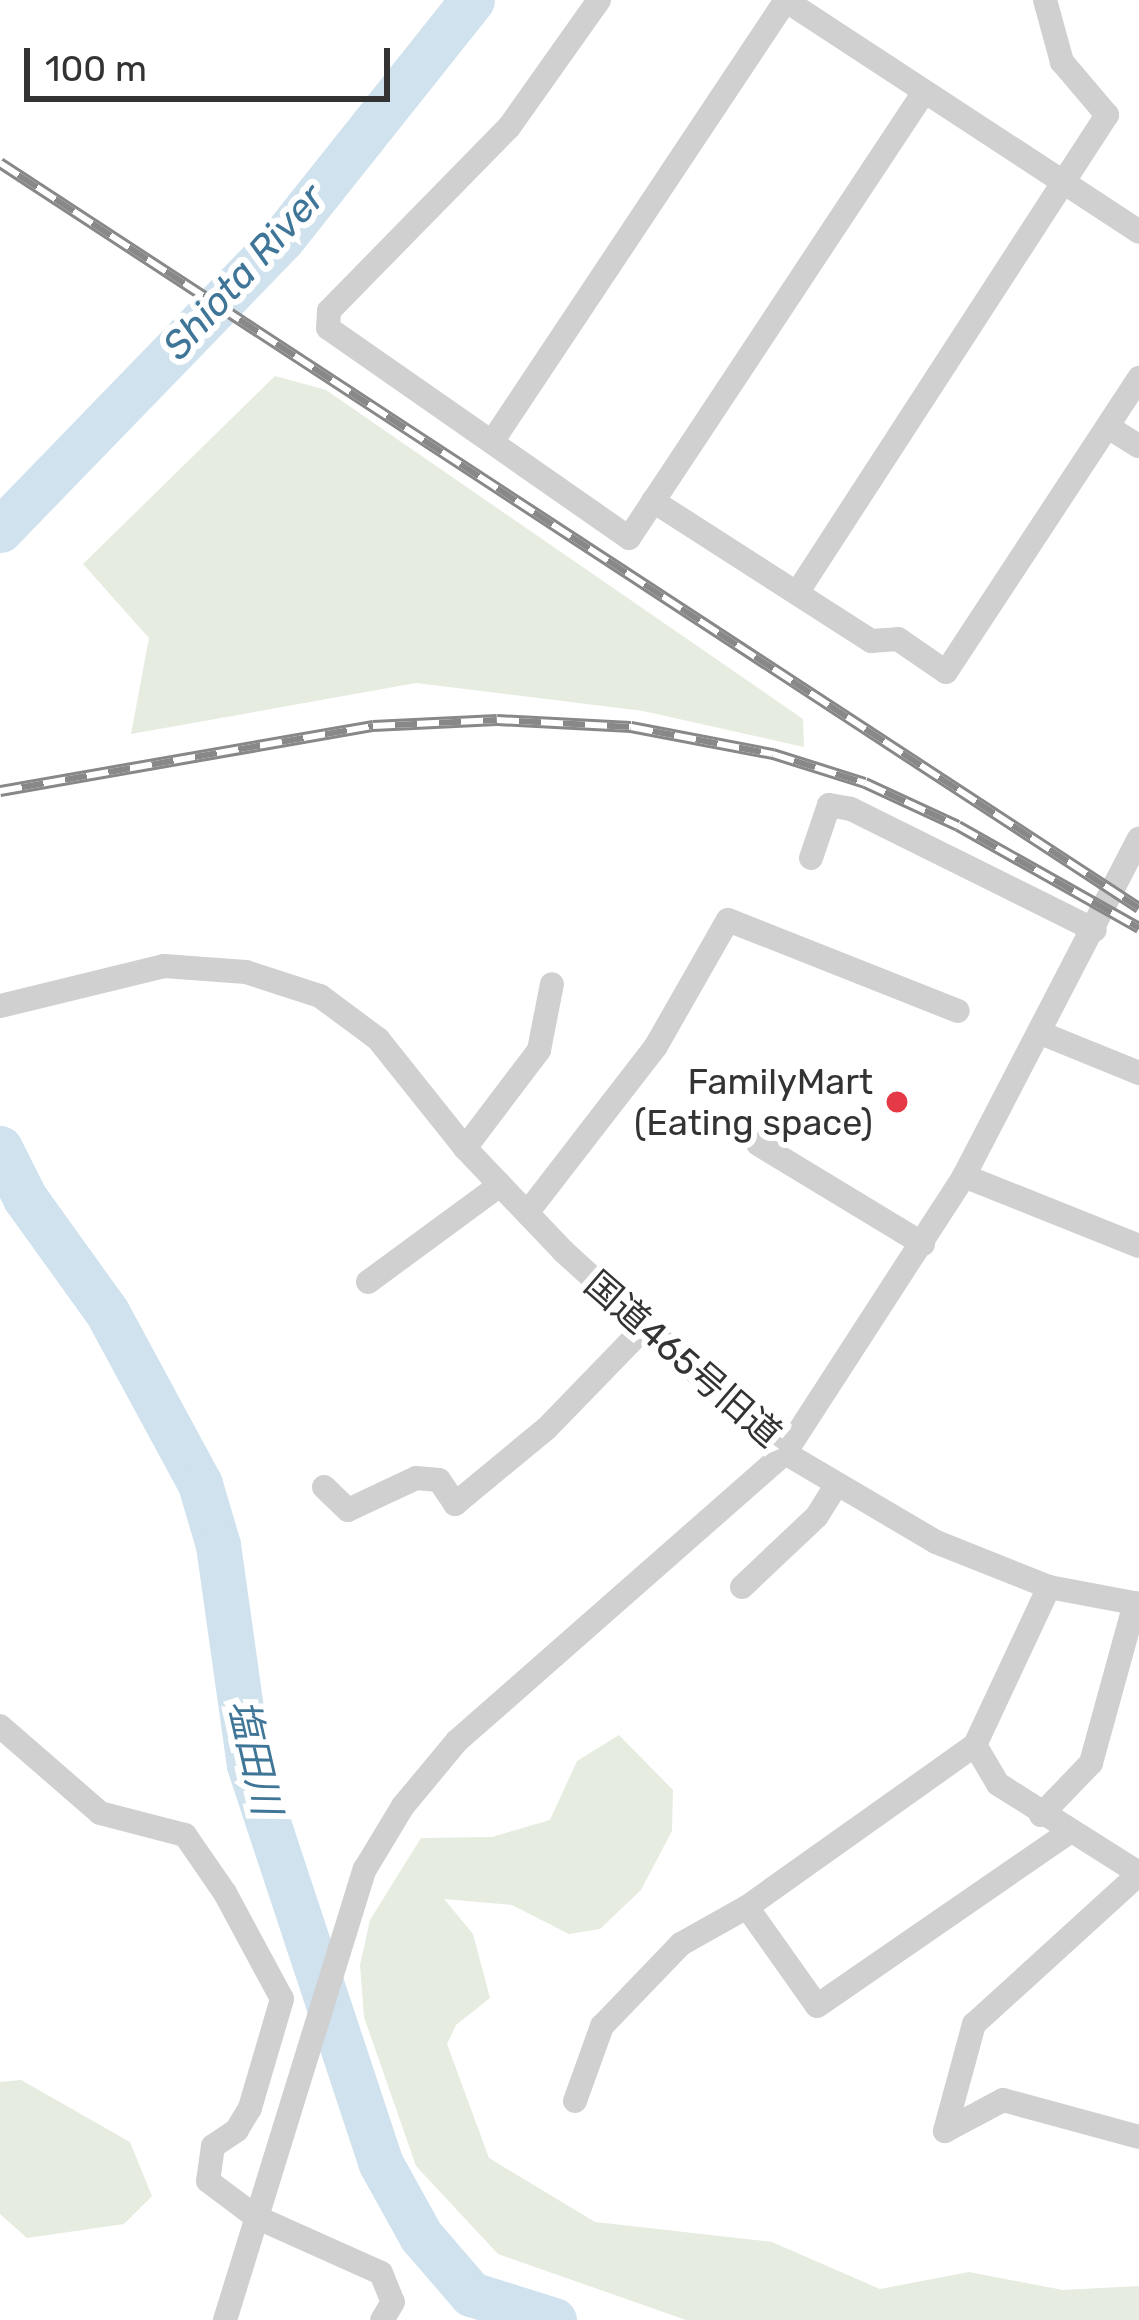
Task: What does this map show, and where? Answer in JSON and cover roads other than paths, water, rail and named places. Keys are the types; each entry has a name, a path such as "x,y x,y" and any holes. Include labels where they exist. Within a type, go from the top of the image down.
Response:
{"street":[{"path":"599,0 509,127 329,311 328,328 629,538 924,92"},
{"path":"492,442 785,0 1139,232"},
{"path":"796,593 1107,116 1062,62 1046,0"},
{"path":"653,501 872,641 898,639 946,673 1139,378"},
{"path":"1108,427 1139,446"},
{"path":"811,859 829,805 851,809 1095,929"},
{"name":"国道465号旧道","path":"0,1006 164,966 290,982 378,1039 465,1148 527,1213 643,1329 785,1453 964,1176 1043,1034 1139,839"},
{"path":"527,1213 656,1046 728,920 958,1011"},
{"path":"465,1148 538,1050 552,984"},
{"path":"1043,1034 1139,1073"},
{"path":"758,1144 923,1244"},
{"path":"964,1176 1139,1246"},
{"path":"368,1282 500,1185"},
{"path":"324,1487 348,1510 416,1478 439,1480 455,1504 548,1428 643,1329"},
{"path":"225,2320 365,1869 457,1741 785,1453 897,1526 1049,1586 1137,1604 1091,1763 1041,1816"},
{"path":"742,1587 817,1516 836,1486"},
{"path":"575,2101 602,2026 681,1944 747,1907 975,1744 1049,1586"},
{"path":"0,1726 100,1813 185,1835 278,1980 282,1999 250,2108 206,2162 208,2181 256,2217 381,2273 393,2302 382,2320"},
{"path":"975,1744 998,1784 1041,1816 1139,1874 974,2024 945,2132 1004,2100 1139,2137"},
{"path":"747,1907 817,2006 1068,1833"}],"waterway":[{"name":"Shiota River","path":"0,530 282,239 472,0"},
{"name":"塩田川","path":"0,1148 25,1198 107,1312 200,1484 218,1545 249,1765 380,2162 421,2236 471,2294 554,2320"}],"railway":[{"path":"0,163 1139,908"},
{"path":"0,791 373,726 497,720 631,727 773,754 865,783 958,826 1139,928"}],"place":[{"name":"FamilyMart (Eating space)","path":"897,1102"}]}
